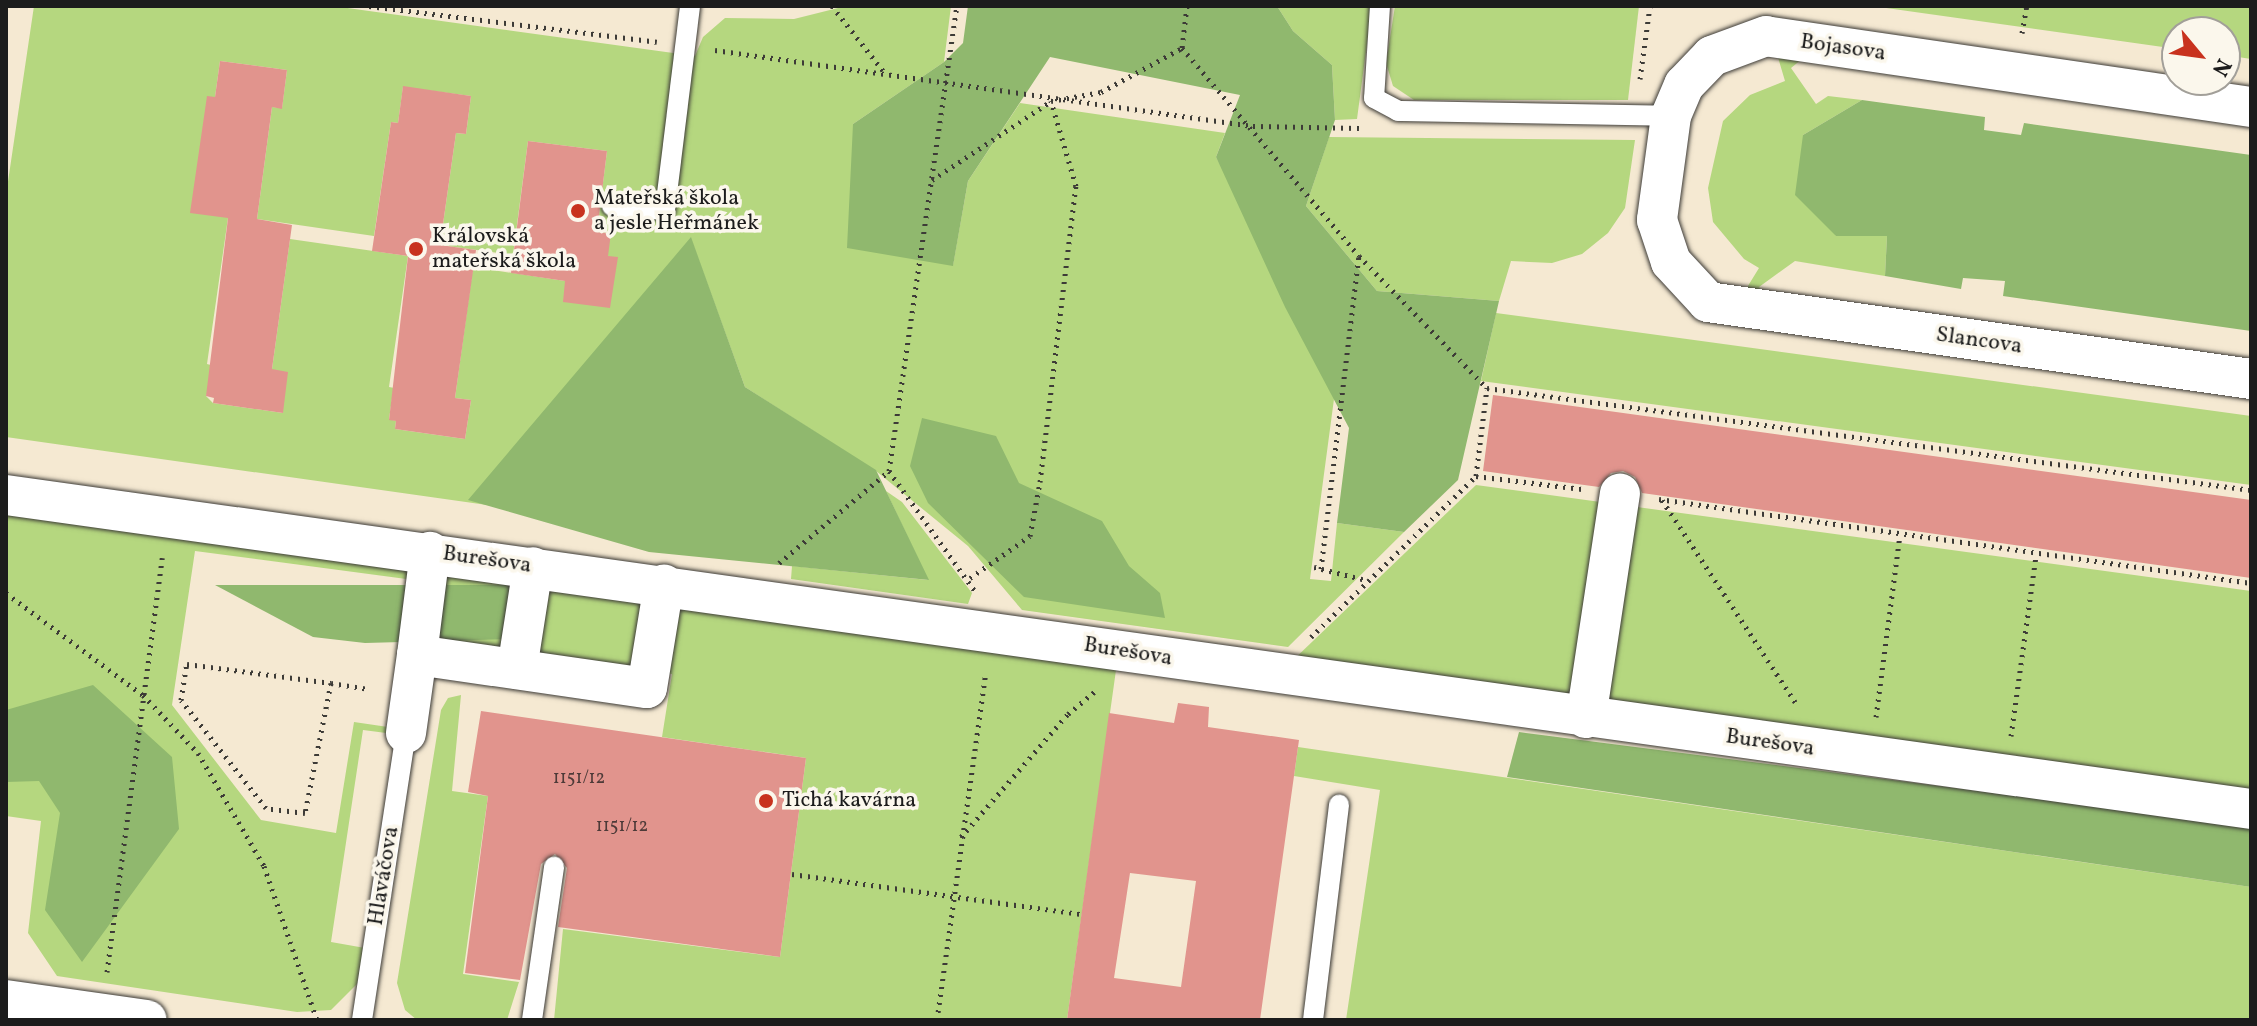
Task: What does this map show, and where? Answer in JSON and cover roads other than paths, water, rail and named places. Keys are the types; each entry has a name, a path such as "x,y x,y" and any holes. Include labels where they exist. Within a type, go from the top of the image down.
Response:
{"street":[{"name":"Bojasova","path":"1708,302 1671,262 1657,220 1653,114 1712,56 1766,36 2251,107"},
{"name":"Slancova","path":"1708,302 2251,379"},
{"path":"1586,718 1620,494"},
{"name":"Burešova","path":"6,495 742,594 1274,675 2251,809"},
{"path":"408,714 430,552"},
{"path":"517,669 533,567"},
{"path":"417,655 647,688 664,584"},
{"path":"6,1000 147,1020"}],"lane":[{"path":"612,206 665,210 690,6"},
{"path":"1380,6 1374,98 1398,111 1653,114"},
{"name":"Hlaváčova","path":"362,1020 408,714"},
{"path":"1313,1020 1339,805"},
{"path":"532,1020 554,867"}],"place":[{"name":"Mateřská škola a jesle Heřmánek","path":"578,211"},
{"name":"Královská mateřská škola","path":"416,249"},
{"name":"Tichá kavárna","path":"766,801"}]}
